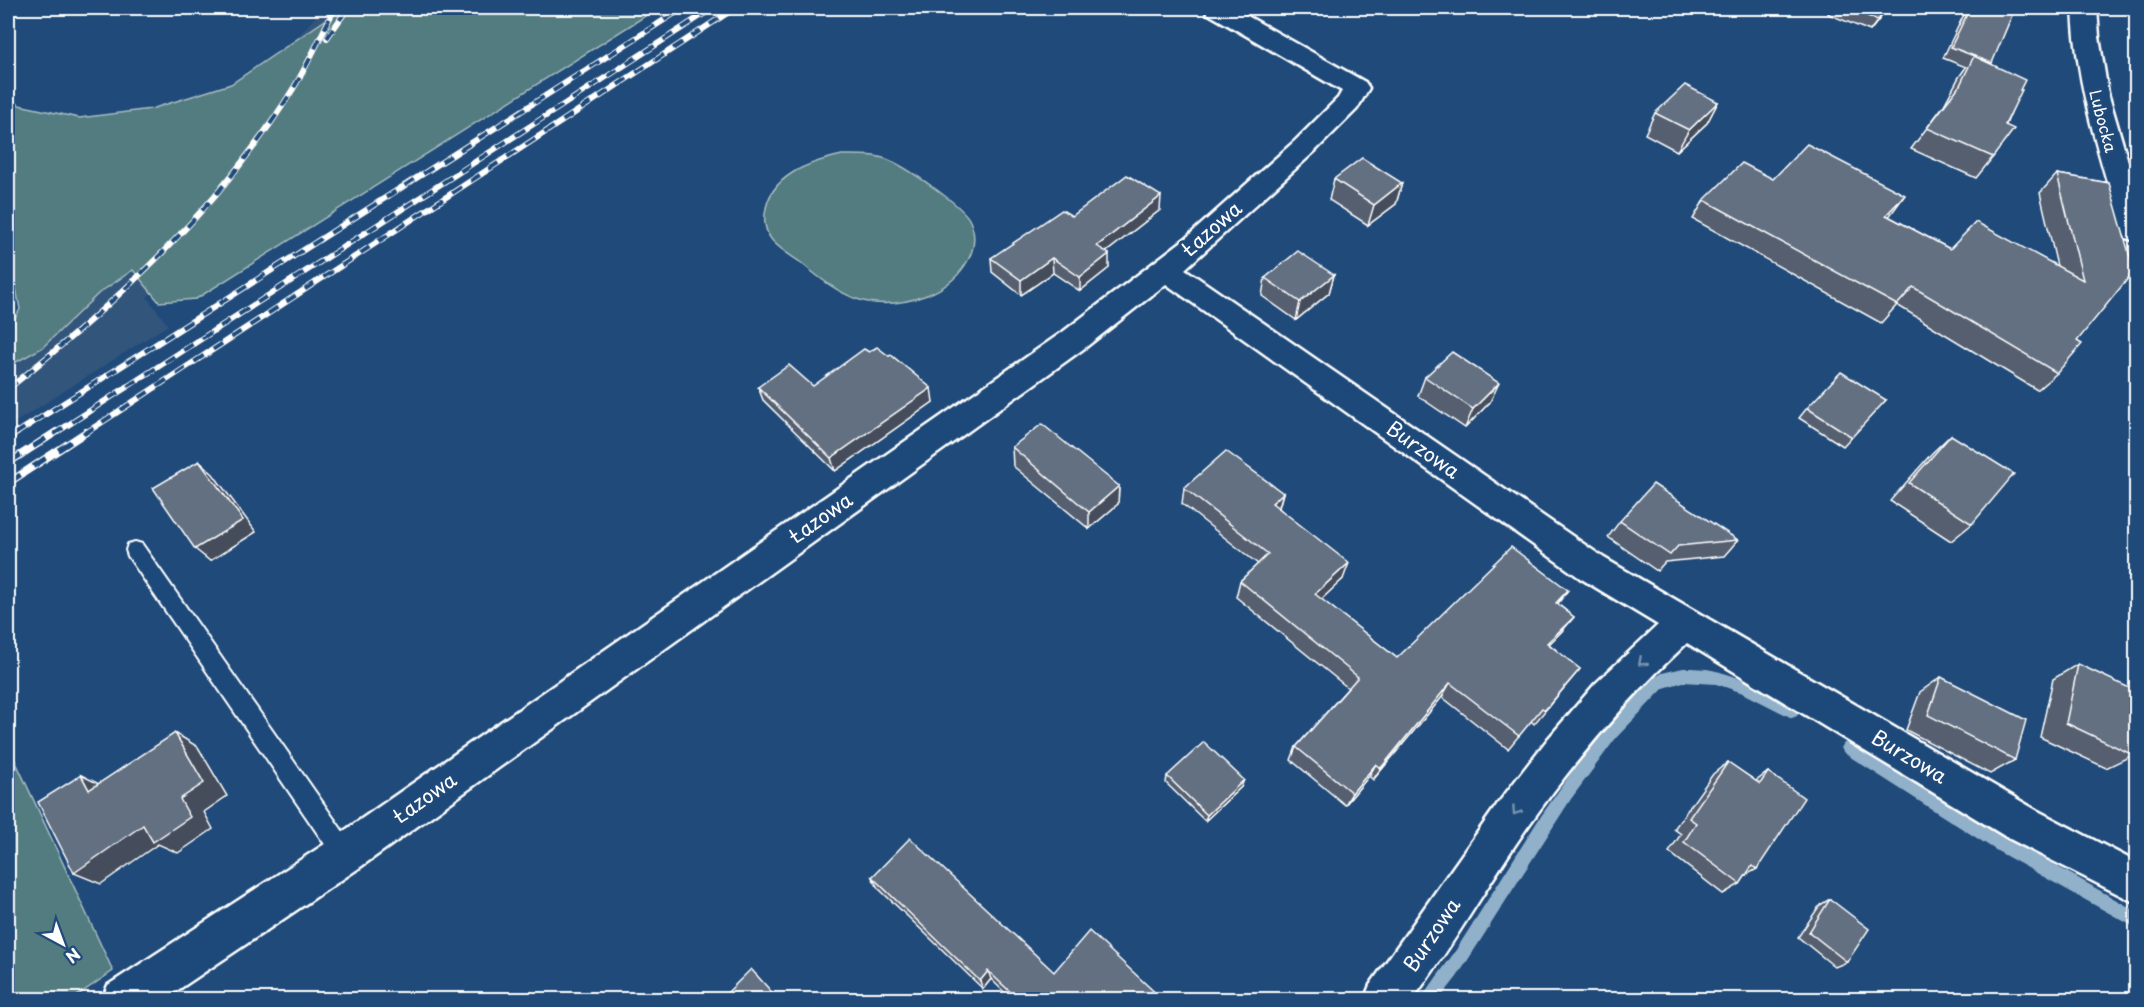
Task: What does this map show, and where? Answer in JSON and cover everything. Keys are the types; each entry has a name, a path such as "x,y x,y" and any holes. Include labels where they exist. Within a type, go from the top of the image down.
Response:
{"street":[{"name":"Łazowa","path":"123,999 145,987 345,854 1075,339 1196,245 1305,146 1348,103 1356,88 1216,8"},
{"name":"Lubocka","path":"2085,8 2090,70 2103,124 2136,231"},
{"name":"Burzowa","path":"1165,269 1592,568 2022,824 2136,883"},
{"name":"Burzowa","path":"1385,999 1403,977 1522,802 1585,722 1628,675 1685,623"}],"lane":[{"path":"135,550 345,854"}],"shaded area":[{"path":"321,8 526,8 288,173 147,297 168,325 8,427 8,354 319,13"}],"green space":[{"path":"343,8 658,8 196,299 159,302 133,270 99,293 42,348 11,365 8,364 8,332 20,309 13,273 8,273 8,94 19,105 79,118 151,109 231,84"},
{"path":"842,155 873,156 891,161 934,188 966,214 973,233 973,245 965,266 957,275 938,290 927,295 889,304 873,303 858,300 830,285 774,242 769,236 765,217 768,201 774,189 793,172 805,166"},
{"path":"8,745 113,971 72,999 8,999"}],"building":[{"path":"1846,8 1887,8 1878,20"},
{"path":"1970,8 2015,8 1992,63 1951,47"},
{"path":"1974,56 2025,80 2005,125 2014,129 1993,157 1927,128 1960,85"},
{"path":"1685,85 1718,102 1689,130 1655,113"},
{"path":"1807,144 1905,195 1886,215 1950,249 1976,222 2083,280 2057,174 2109,183 2134,271 2077,341 2082,344 2057,373 1913,287 1897,305 1704,200 1742,163 1773,179"},
{"path":"1362,158 1402,183 1374,205 1334,179"},
{"path":"1127,175 1161,196 1097,246 1109,254 1080,277 1052,258 1021,280 991,258 1062,210 1072,216"},
{"path":"1298,251 1334,275 1300,302 1265,278"},
{"path":"877,347 889,356 891,355 931,388 831,458 758,387 789,365 813,386 864,349 869,352"},
{"path":"1452,352 1499,383 1473,409 1425,377"},
{"path":"1841,372 1886,400 1852,437 1807,408"},
{"path":"1042,424 1119,486 1089,512 1012,447"},
{"path":"1951,435 2014,474 1972,524 1909,483"},
{"path":"1226,451 1283,493 1272,503 1349,563 1315,594 1397,658 1511,547 1568,590 1556,603 1574,617 1547,643 1580,669 1545,710 1542,708 1519,736 1450,683 1381,768 1376,764 1352,793 1296,747 1358,677 1240,581 1268,554 1184,488"},
{"path":"199,461 243,520 195,549 153,488"},
{"path":"1653,484 1738,540 1678,546 1670,555 1620,521"},
{"path":"2078,664 2136,691 2136,737 2133,755 2066,723"},
{"path":"1941,677 2026,720 2015,760 1928,715"},
{"path":"175,733 204,783 180,799 190,817 153,842 143,825 74,873 38,802 81,775 89,790"},
{"path":"1204,742 1244,780 1207,815 1167,776"},
{"path":"1728,762 1760,784 1768,772 1804,798 1757,869 1752,866 1740,884 1684,842 1696,823 1689,818"},
{"path":"910,838 1054,972 1089,931 1162,999 1018,999 988,971 980,981 872,877"},
{"path":"1830,899 1869,929 1847,962 1809,932"},
{"path":"751,969 778,999 721,999"}],"waterway":[{"path":"1428,1000 1460,959 1565,793 1611,733 1659,683 1667,678 1683,675 1716,677 1748,688 1792,711"},
{"path":"1849,748 2003,845 2136,920"}],"railway":[{"path":"8,389 88,323 164,251 199,214 264,133 293,89 335,8"},
{"path":"327,38 348,8"},
{"path":"15,434 683,8"},
{"path":"54,434 713,8"},
{"path":"84,434 735,8"},
{"path":"8,438 17,432"},
{"path":"8,463 56,432"},
{"path":"8,483 86,432"}]}
